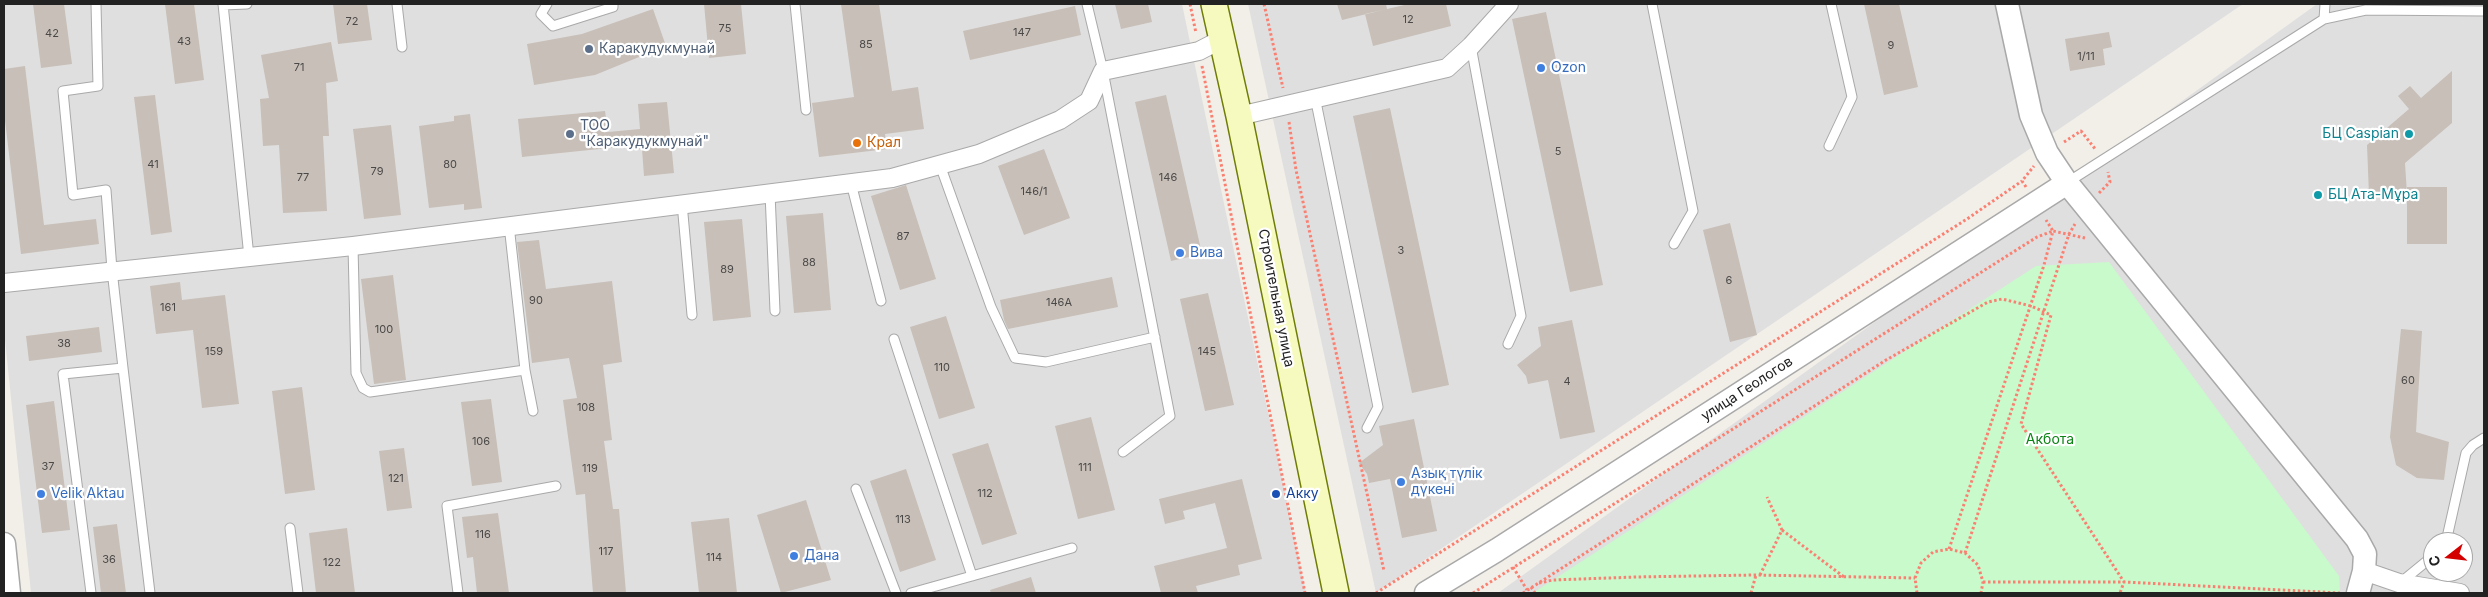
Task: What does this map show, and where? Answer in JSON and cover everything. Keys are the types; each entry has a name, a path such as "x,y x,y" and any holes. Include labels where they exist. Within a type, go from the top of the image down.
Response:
{"main road":[{"name":"Строительная улица","path":"1214,4 1239,116 1336,593"}],"street":[{"path":"1239,116 1447,68 1471,46 1509,4"},
{"path":"2007,4 2031,115 2047,153 2067,183 2357,539 2365,554 2364,572 2358,593"},
{"path":"4,283 112,270 353,246 892,178 979,154 1060,120 1089,101 1103,71 1199,51 1222,39"},
{"name":"улица Геологов","path":"1426,593 1497,550 2067,183"},
{"path":"4,544 7,587"},
{"path":"2364,572 2399,583 2460,593"}],"lane":[{"path":"96,4 98,86 63,91 73,195 106,190 112,270 150,593"},
{"path":"247,4 223,4 249,257"},
{"path":"398,4 402,47"},
{"path":"547,4 541,14 553,26 613,7 613,4"},
{"path":"794,4 806,110"},
{"path":"1087,4 1103,71 1170,416 1123,452"},
{"path":"1652,4 1693,211 1674,244"},
{"path":"1829,146 1852,97 1831,4"},
{"path":"2324,19 2325,4"},
{"path":"2067,183 2324,19 2366,10 2484,11"},
{"path":"1471,46 1521,316 1508,344"},
{"path":"1315,97 1378,407 1367,428"},
{"path":"940,165 991,307 1015,358 1046,362 1155,338"},
{"path":"851,183 881,301"},
{"path":"770,193 776,311"},
{"path":"682,203 692,316"},
{"path":"509,225 525,370 533,411"},
{"path":"353,246 356,373 363,388 370,392 525,370"},
{"path":"894,339 972,576"},
{"path":"91,593 63,374 123,368"},
{"path":"2448,532 2466,453 2474,444 2484,438"},
{"path":"458,593 447,506 556,486"},
{"path":"856,489 896,593"},
{"path":"290,528 298,593"},
{"path":"911,593 1072,548"},
{"path":"2399,583 2423,564"}],"path":[{"path":"1190,4 1305,593"},
{"path":"1264,4 1287,104 1296,170 1384,571"},
{"path":"1376,593 1951,230 2022,181"},
{"path":"1965,552 2069,234 2086,206"},
{"path":"1473,593 2037,237 2053,231 2069,234"},
{"path":"1950,549 2031,306 2053,231"},
{"path":"1497,550 1513,568 1525,592 1886,360 1988,302 2002,299 2031,306 2051,315 2021,424 2124,582"},
{"path":"1767,497 1782,530 1845,578"},
{"path":"1750,593 1782,530"},
{"path":"1917,593 1915,578 1921,563 1934,552 1950,549 1965,552 1978,565 1983,582 1981,593"},
{"path":"1535,584 1552,580 1758,575 1915,578"},
{"path":"1983,582 2124,582 2347,593"},
{"path":"2120,593 2124,582"},
{"path":"1531,587 1535,593"}],"shaded area":[{"path":"4,4 1182,4 1306,593 31,593 4,330"},
{"path":"1248,4 2243,4 1376,593"},
{"path":"2317,4 2484,4 2484,593 1498,593"}],"green space":[{"name":"Акбота","path":"2109,262 2339,576 2340,593 1533,593 2036,266"}],"building":[{"path":"33,4 64,4 72,64 41,68"},
{"path":"165,4 194,4 204,80 175,84"},
{"path":"333,4 367,4 372,40 338,44"},
{"path":"704,4 741,4 746,54 709,58"},
{"path":"841,4 879,4 892,91 918,87 924,129 885,134 887,149 819,157 812,103 854,97"},
{"path":"1115,4 1148,4 1152,22 1121,29"},
{"path":"1337,4 1386,4 1387,9 1342,20"},
{"path":"1409,4 1446,4 1451,26 1373,46 1365,14"},
{"path":"1864,4 1899,4 1918,87 1884,95"},
{"path":"1075,6 1081,35 970,60 963,31"},
{"path":"653,9 666,46 595,75 534,85 527,44 582,34"},
{"path":"1546,12 1603,285 1570,292 1512,19"},
{"path":"2109,32 2112,47 2103,49 2105,65 2070,71 2065,39"},
{"path":"331,42 338,81 326,83 329,136 323,136 327,211 283,213 279,145 263,146 260,99 269,98 261,55"},
{"path":"25,66 44,225 96,219 99,244 21,254 4,112 4,69"},
{"name":"БЦ Сaspian","path":"2452,71 2452,123 2405,163 2407,194 2369,195 2367,145 2409,109 2398,96 2410,86 2421,98"},
{"path":"155,95 172,232 151,235 134,97"},
{"path":"1166,95 1202,254 1171,261 1135,102"},
{"path":"667,102 674,173 644,176 642,149 629,150 628,146 522,157 518,119 605,111 608,132 640,129 638,104"},
{"path":"1390,108 1449,385 1412,393 1353,116"},
{"path":"470,114 482,208 464,210 464,204 429,208 419,126 454,121 454,116"},
{"path":"391,125 401,215 364,219 353,129"},
{"path":"1044,149 1070,218 1024,235 998,166"},
{"path":"906,185 936,279 900,290 871,196"},
{"path":"2407,187 2447,187 2447,244 2407,244"},
{"path":"823,213 831,310 794,313 786,216"},
{"path":"742,219 751,317 713,321 704,222"},
{"path":"1730,223 1757,335 1730,342 1703,230"},
{"path":"539,240 546,289 612,281 622,362 603,365 612,440 604,441 613,509 619,509 626,593 593,593 585,494 576,495 563,400 577,398 569,358 532,363 517,242"},
{"path":"393,275 406,380 374,384 361,279"},
{"path":"1112,277 1118,307 1008,329 1000,300"},
{"path":"180,282 182,300 225,295 239,404 202,408 193,330 156,334 150,286"},
{"path":"1208,293 1234,405 1205,411 1180,299"},
{"path":"946,316 975,408 939,419 910,327"},
{"path":"1572,320 1595,432 1560,439 1548,380 1528,384 1526,376 1517,365 1541,346 1538,327"},
{"path":"99,327 102,352 29,361 26,336"},
{"path":"2401,329 2422,331 2416,432 2449,442 2444,480 2417,478 2396,465 2390,437"},
{"path":"302,387 315,490 285,494 272,391"},
{"path":"491,399 502,482 472,486 461,402"},
{"path":"54,401 70,530 42,533 26,405"},
{"path":"1091,417 1115,510 1078,519 1055,426"},
{"path":"1414,419 1437,531 1402,538 1390,479 1369,483 1367,474 1359,463 1383,445 1379,426"},
{"path":"988,443 1017,534 982,545 952,454"},
{"path":"404,448 412,508 387,511 379,451"},
{"path":"906,469 936,560 900,572 870,481"},
{"path":"1242,479 1262,559 1238,565 1240,575 1196,586 1198,593 1161,593 1154,566 1227,548 1215,503 1183,511 1185,519 1165,524 1159,499"},
{"path":"806,500 831,580 781,593 757,515"},
{"path":"498,513 509,593 477,593 473,557 467,558 462,517"},
{"path":"729,518 737,593 699,593 691,522"},
{"path":"117,524 126,593 101,593 93,527"},
{"path":"347,528 355,593 316,593 309,533"},
{"path":"1031,577 1036,593 991,593 990,590"}],"place":[{"name":"Каракудукмунай","path":"589,49"},
{"name":"Ozon","path":"1541,68"},
{"name":"ТОО \"Каракудукмунай\"","path":"570,134"},
{"name":"БЦ Сaspian","path":"2409,134"},
{"name":"Крал","path":"857,143"},
{"name":"БЦ Ата-Мұра","path":"2318,195"},
{"name":"Вива","path":"1180,253"},
{"name":"Азық түлік дүкені","path":"1401,482"},
{"name":"Velik Aktau","path":"41,494"},
{"name":"Акку","path":"1276,494"},
{"name":"Дана","path":"794,556"}]}
